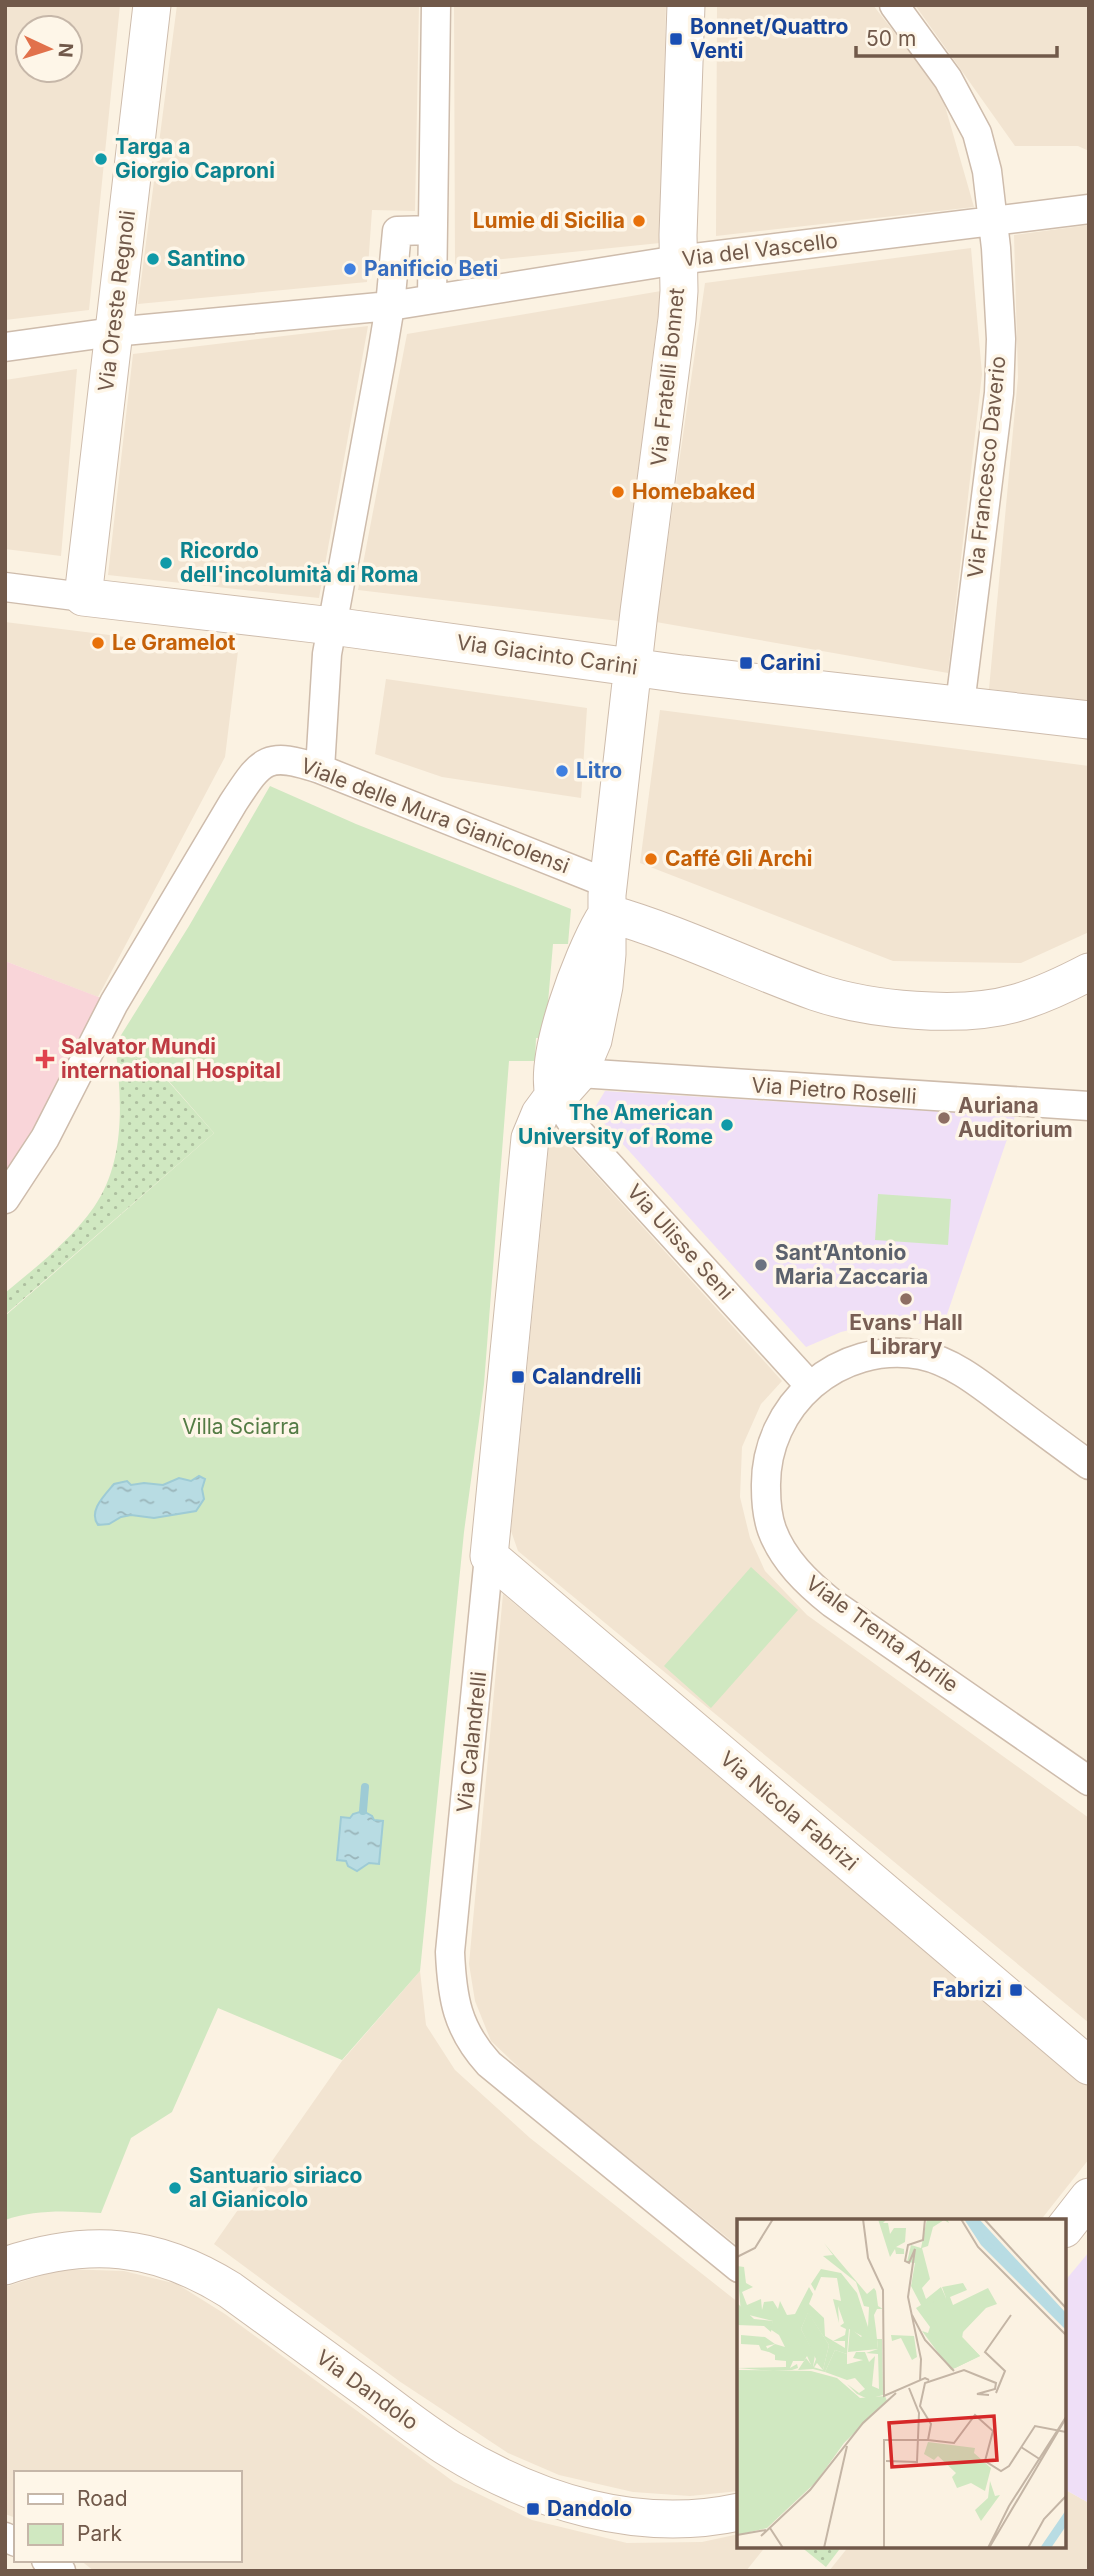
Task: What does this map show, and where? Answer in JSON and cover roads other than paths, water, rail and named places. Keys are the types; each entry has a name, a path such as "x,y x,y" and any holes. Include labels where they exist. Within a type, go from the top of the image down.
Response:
{"street":[{"name":"Via Oreste Regnoli","path":"83,597 152,5"},
{"path":"432,298 436,5"},
{"name":"Via Fratelli Bonnet","path":"608,899 633,667 677,319 686,5"},
{"name":"Via Francesco Daverio","path":"894,5 948,79 977,133 987,171 993,222 1001,339 999,393 960,704"},
{"name":"Via del Vascello","path":"390,306 678,260 1089,209"},
{"path":"320,769 326,662 390,306 397,231 432,230"},
{"path":"5,347 113,332 390,306"},
{"name":"Via Giacinto Carini","path":"5,587 332,626 633,667 1089,720"},
{"name":"Viale delle Mura Gianicolensi","path":"5,1199 46,1138 114,1003 233,803 252,775 263,764 274,759 289,759 320,769 608,899 641,923 816,992 895,1008 965,1011 1001,1007 1050,991 1089,972"},
{"path":"566,1084 551,1072 568,1005 585,954 608,899"},
{"name":"Via Pietro Roselli","path":"566,1084 1089,1106"},
{"name":"Via Ulisse Seni","path":"566,1084 576,1129 810,1386"},
{"name":"Via Calandrelli","path":"566,1084 536,1122 527,1159 450,1952 452,1992 459,2017 471,2042 489,2064 737,2266"},
{"name":"Viale Trenta Aprile","path":"1089,1465 953,1368 931,1358 894,1353 870,1354 846,1362 810,1386 780,1427 772,1443 766,1478 768,1519 778,1543 809,1584 1089,1781"},
{"name":"Via Nicola Fabrizi","path":"489,1556 1089,2066"},
{"path":"1066,2226 1089,2197"},
{"name":"Via Dandolo","path":"5,2266 60,2251 83,2249 128,2250 162,2257 195,2270 230,2290 447,2448 534,2492 596,2511 640,2517 701,2518 737,2512"}],"water":[{"path":"199,1476 205,1479 202,1489 204,1499 196,1511 154,1518 131,1515 109,1524 98,1525 95,1520 98,1504 114,1484 127,1481 131,1485 163,1485 179,1478 191,1481"},
{"path":"363,1811 374,1820 383,1821 379,1864 369,1863 357,1871 348,1866 346,1861 337,1860 341,1817 350,1818"}],"waterway":[{"path":"363,1811 365,1787"}],"place":[{"name":"Bonnet/Quattro Venti","path":"676,39"},
{"name":"Targa a Giorgio Caproni","path":"101,159"},
{"name":"Lumie di Sicilia","path":"639,221"},
{"name":"Santino","path":"153,259"},
{"name":"Panificio Beti","path":"350,269"},
{"name":"Homebaked","path":"618,492"},
{"name":"Ricordo dell'incolumità di Roma","path":"166,563"},
{"name":"Le Gramelot","path":"98,643"},
{"name":"Carini","path":"746,663"},
{"name":"Litro","path":"562,771"},
{"name":"Caffé Gli Archi","path":"651,859"},
{"name":"Salvator Mundi international Hospital","path":"45,1059"},
{"name":"Auriana Auditorium","path":"944,1118"},
{"name":"The American University of Rome","path":"727,1125"},
{"name":"Sant’Antonio Maria Zaccaria","path":"761,1265"},
{"name":"Evans' Hall Library","path":"906,1299"},
{"name":"Calandrelli","path":"518,1377"},
{"name":"Fabrizi","path":"1016,1990"},
{"name":"Santuario siriaco al Gianicolo","path":"175,2188"},
{"name":"Dandolo","path":"533,2509"}],"park label":[{"name":"Villa Sciarra","path":"241,1427"}]}
